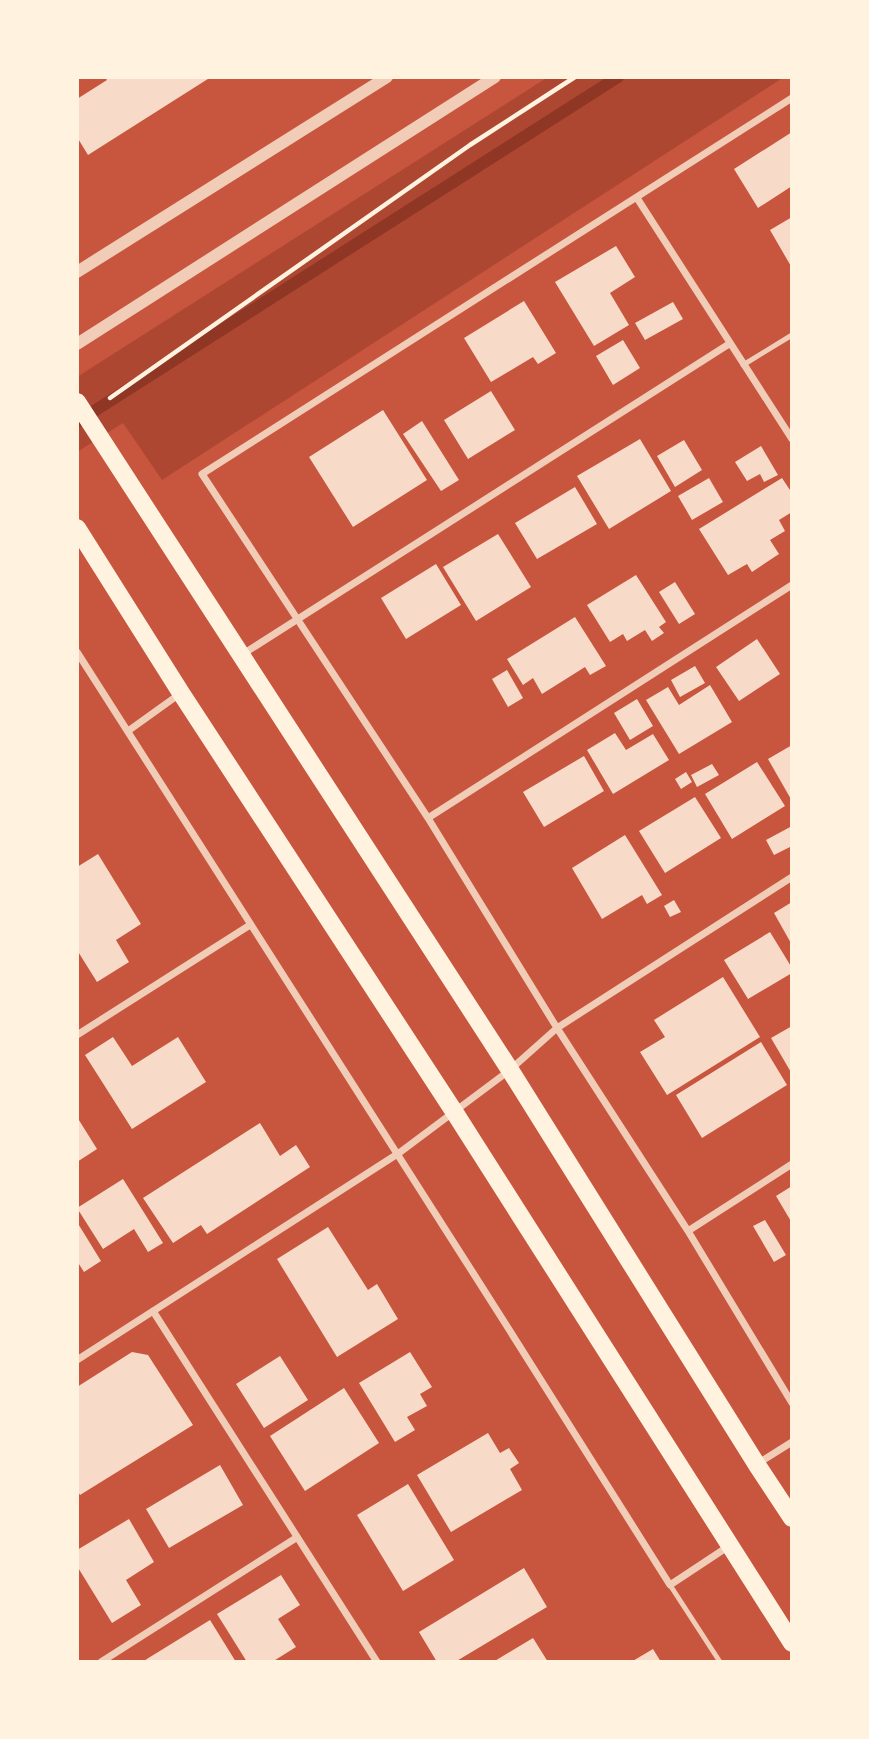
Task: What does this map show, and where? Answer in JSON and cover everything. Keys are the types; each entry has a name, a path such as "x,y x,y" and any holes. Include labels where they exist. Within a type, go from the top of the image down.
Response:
{"main road":[{"path":"81,409 510,1070 792,1518"},
{"path":"77,528 181,693 455,1112 792,1643"}],"street":[{"path":"77,272 387,77"},
{"path":"77,344 495,77"},
{"path":"792,98 202,474 428,818 556,1028 688,1231 792,1402"},
{"path":"637,198 792,439"},
{"path":"242,655 729,344"},
{"path":"428,818 792,585"},
{"path":"77,652 399,1153 670,1585 731,1545"},
{"path":"128,731 181,693"},
{"path":"77,1360 399,1153 510,1070 556,1028 792,877"},
{"path":"77,1035 250,925"},
{"path":"688,1231 792,1164"},
{"path":"153,1311 377,1662"},
{"path":"757,1465 792,1442"},
{"path":"101,1662 296,1538"}],"lane":[{"path":"743,365 792,335"},
{"path":"670,1585 720,1662"}],"path":[{"path":"81,409 470,145 575,77"}],"shaded area":[{"path":"548,77 784,77 162,480 123,423 77,452 77,377"}],"building":[{"path":"105,77 211,77 88,155 77,137 77,99 107,80"},
{"path":"792,132 792,186 758,208 734,169"},
{"path":"792,217 792,268 770,230"},
{"path":"616,246 635,277 610,293 629,325 594,346 555,282"},
{"path":"524,301 556,353 538,364 533,357 491,382 464,338"},
{"path":"673,302 683,319 645,340 635,323"},
{"path":"623,340 640,368 613,385 596,356"},
{"path":"491,391 515,430 468,459 444,420"},
{"path":"383,410 427,480 353,527 309,457"},
{"path":"422,421 459,480 441,491 403,434"},
{"path":"640,439 671,491 609,529 577,476"},
{"path":"684,440 702,470 675,487 657,456"},
{"path":"761,446 778,475 764,482 760,474 747,481 735,462"},
{"path":"709,478 723,502 692,520 678,496"},
{"path":"782,478 792,493 792,512 779,520 785,531 770,540 779,554 752,572 747,564 728,575 699,529"},
{"path":"575,487 597,524 537,559 515,523"},
{"path":"498,534 531,587 476,621 443,567"},
{"path":"436,564 461,605 406,639 381,598"},
{"path":"636,575 666,622 659,627 664,633 652,641 645,630 627,641 623,634 610,642 587,605"},
{"path":"675,582 695,614 679,624 659,592"},
{"path":"575,617 606,666 590,675 585,667 542,694 533,678 523,685 507,659"},
{"path":"757,639 780,674 739,701 716,667"},
{"path":"695,666 705,683 680,697 671,680"},
{"path":"507,670 523,698 508,707 492,679"},
{"path":"710,685 732,722 679,754 646,700 668,687 679,705"},
{"path":"637,699 653,726 630,740 614,713"},
{"path":"615,733 626,750 653,734 669,760 613,794 587,750"},
{"path":"792,745 792,801 768,759"},
{"path":"584,756 604,791 544,827 523,792"},
{"path":"757,762 785,806 732,839 705,794"},
{"path":"712,764 719,775 697,787 691,775"},
{"path":"686,772 692,782 681,789 675,779"},
{"path":"695,797 721,838 665,873 639,831"},
{"path":"792,826 792,846 774,855 766,840"},
{"path":"625,835 662,895 647,904 642,895 602,919 572,868"},
{"path":"98,854 141,924 116,940 129,962 97,982 77,950 77,867"},
{"path":"674,900 681,912 670,917 664,906"},
{"path":"792,902 792,945 774,913"},
{"path":"770,932 792,968 792,973 748,999 724,960"},
{"path":"723,977 760,1037 667,1095 640,1052 665,1037 654,1020"},
{"path":"792,1026 792,1074 771,1038"},
{"path":"113,1037 132,1066 178,1037 206,1082 132,1129 85,1055"},
{"path":"761,1042 787,1085 702,1138 676,1095"},
{"path":"77,1117 97,1149 77,1162"},
{"path":"260,1123 280,1156 296,1145 310,1167 207,1234 201,1225 173,1243 143,1198"},
{"path":"123,1179 163,1243 148,1252 134,1229 103,1249 77,1208"},
{"path":"792,1186 792,1223 776,1196"},
{"path":"765,1220 786,1255 774,1262 753,1226"},
{"path":"77,1222 101,1261 84,1272 77,1261"},
{"path":"328,1227 368,1290 377,1284 398,1319 337,1357 277,1259"},
{"path":"132,1352 148,1355 193,1425 80,1495 77,1490 77,1387"},
{"path":"410,1352 432,1387 420,1394 427,1406 407,1417 415,1430 395,1442 359,1383"},
{"path":"280,1356 308,1400 264,1428 236,1384"},
{"path":"344,1388 379,1443 305,1491 270,1436"},
{"path":"488,1433 500,1453 509,1448 519,1463 510,1469 522,1490 451,1532 417,1475"},
{"path":"220,1465 243,1505 169,1548 146,1509"},
{"path":"408,1484 454,1560 403,1591 357,1515"},
{"path":"129,1519 154,1562 126,1580 141,1605 112,1623 77,1566 77,1550"},
{"path":"524,1568 547,1607 455,1662 437,1662 419,1632"},
{"path":"281,1575 300,1605 278,1619 296,1647 272,1662 247,1662 217,1614"},
{"path":"210,1620 236,1662 142,1662"},
{"path":"533,1638 548,1662 493,1662"},
{"path":"653,1649 661,1662 631,1662"}],"waterway":[{"path":"77,422 618,77"}]}
